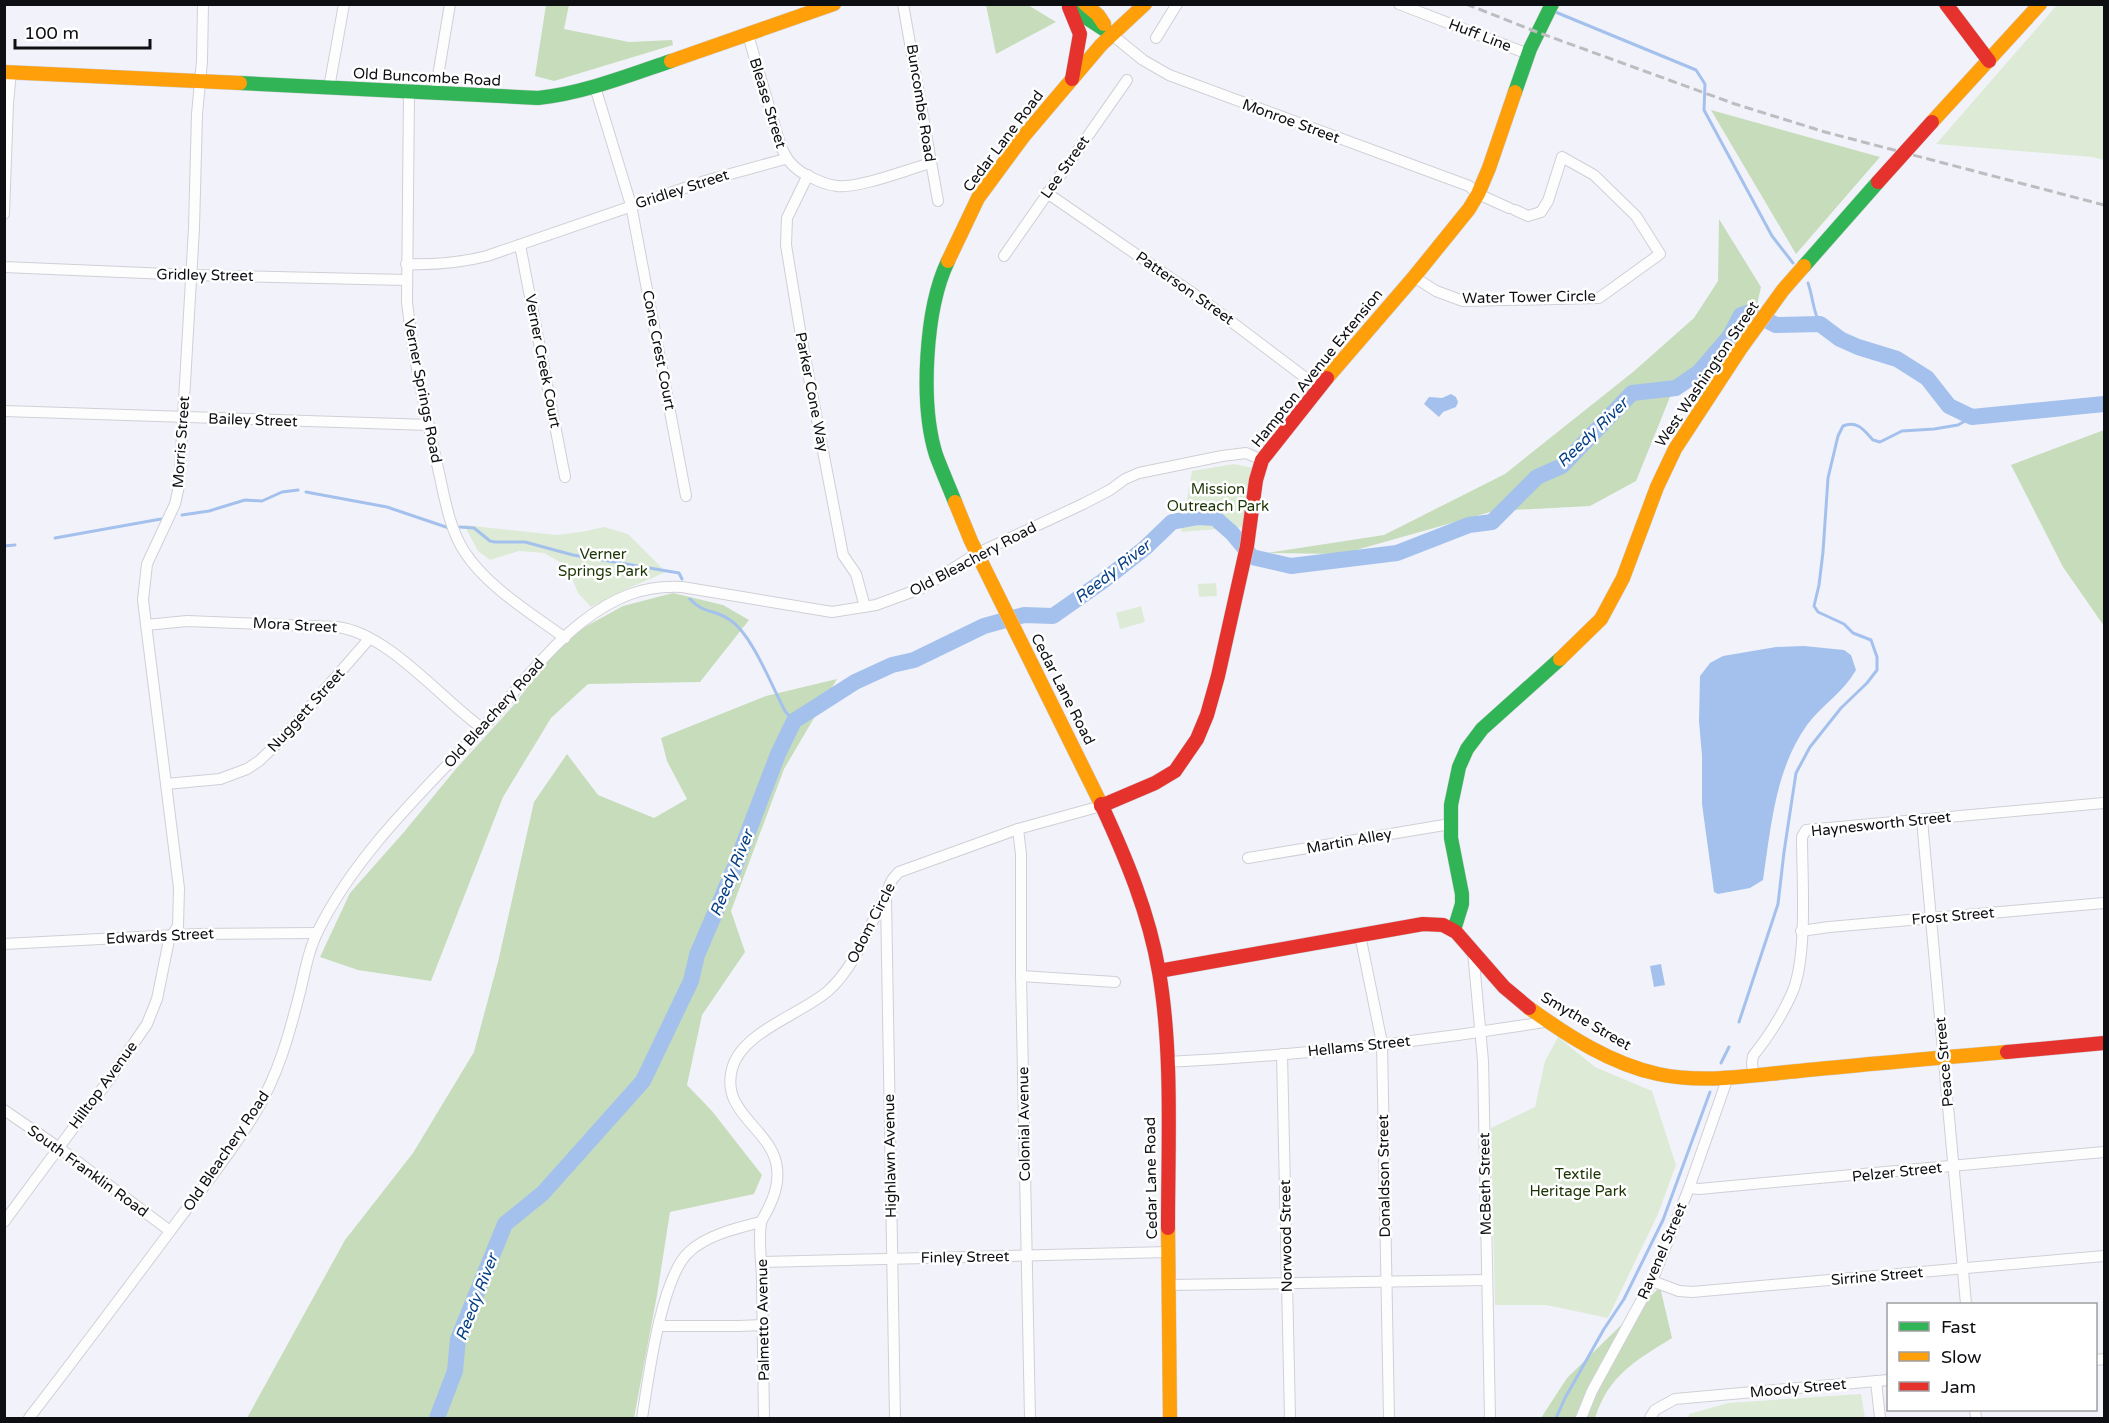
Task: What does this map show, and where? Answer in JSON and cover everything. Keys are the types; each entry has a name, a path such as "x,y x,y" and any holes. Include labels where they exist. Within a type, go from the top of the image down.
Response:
{"street":[{"name":"Morris Street","path":"172,935 178,926 178,888 143,600 145,571 177,495 182,458 202,4"},
{"path":"329,88 344,4"},
{"path":"435,94 450,4"},
{"name":"Old Buncombe Road","path":"8,72 538,98 564,95 595,87 834,4"},
{"name":"Buncombe Road","path":"903,4 938,201"},
{"path":"1085,4 1098,15 1111,34"},
{"path":"1111,34 1131,4"},
{"path":"1111,34 1145,4"},
{"path":"1156,38 1177,4"},
{"name":"Huff Line","path":"1399,4 1528,54"},
{"path":"1946,4 1989,61"},
{"name":"West Washington Street","path":"1454,930 1462,904 1462,894 1450,824 1454,784 1467,749 1482,729 1533,685 1601,619 1623,578 1657,486 1675,449 1741,348 1774,303 1878,182 2040,4"},
{"path":"1067,6 1111,34"},
{"path":"1067,6 1080,34 1071,81"},
{"name":"Hampton Avenue Extension","path":"1101,806 1155,783 1175,771 1197,739 1207,715 1218,676 1247,546 1256,480 1262,460 1318,388 1414,277 1469,209 1489,168 1528,54 1550,8"},
{"name":"Cedar Lane Road","path":"1111,34 1023,137 978,198 939,279 932,315 927,363 930,424 936,454 976,554 1075,749 1131,872 1146,918 1159,971 1165,1016 1167,1062 1170,1419"},
{"name":"Monroe Street","path":"1111,34 1143,60 1169,75 1469,186 1478,194"},
{"name":"Blease Street","path":"748,35 785,159 794,167 831,185 849,186 930,163"},
{"path":"4,214 8,72"},
{"name":"Lee Street","path":"1004,256 1127,80"},
{"name":"Cone Crest Court","path":"595,87 631,205 686,496"},
{"name":"Verner Springs Road","path":"409,93 406,280 411,335 453,527 464,551 495,585 565,638"},
{"name":"Water Tower Circle","path":"1414,277 1436,291 1463,301 1599,298 1660,254 1636,216 1594,175 1562,157 1548,201 1541,212 1528,216 1478,194"},
{"name":"Gridley Street","path":"406,264 435,265 487,256 631,205 705,181 785,159"},
{"name":"Parker Cone Way","path":"808,175 787,218 786,245 843,555 856,574 865,607"},
{"name":"Patterson Street","path":"1047,193 1187,289 1318,388"},
{"name":"Verner Creek Court","path":"520,245 565,477"},
{"name":"Gridley Street","path":"4,267 191,275 406,280"},
{"name":"Bailey Street","path":"4,411 429,425"},
{"name":"Old Bleachery Road","path":"29,1419 220,1165 267,1093 287,1043 317,933 333,901 371,849 399,816 482,728 547,654 582,622 625,596 642,589 659,586 682,587 832,612 865,607 922,588 976,554 1083,504 1139,473 1246,453 1262,460"},
{"name":"Mora Street","path":"146,625 187,621 337,627 356,631 404,663 482,728"},
{"name":"Nuggett Street","path":"166,784 220,779 240,772 259,761 280,741 369,639"},
{"name":"Haynesworth Street","path":"1753,1074 1753,1056 1764,1042 1793,992 1800,963 1802,837 1806,830 2104,802"},
{"name":"Odom Circle","path":"761,1222 776,1191 777,1167 767,1143 734,1102 730,1082 733,1063 741,1050 750,1041 814,1001 837,982 852,962 890,882 899,872 1018,829 1101,806"},
{"name":"Peace Street","path":"1922,820 1966,1303"},
{"name":"Martin Alley","path":"1248,858 1450,824"},
{"name":"Colonial Avenue","path":"1018,829 1021,854 1021,976 1030,1419"},
{"name":"Highlawn Avenue","path":"886,894 896,1419"},
{"name":"Frost Street","path":"1801,931 1931,917 2104,903"},
{"path":"1159,971 1423,924 1443,925 1454,930"},
{"name":"Smythe Street","path":"1454,930 1514,996 1550,1021 1599,1051 1640,1069 1681,1077 1728,1077 2104,1043"},
{"name":"Edwards Street","path":"4,944 172,935 317,933"},
{"name":"Hilltop Avenue","path":"4,1222 147,1024 157,999 172,935"},
{"name":"Donaldson Street","path":"1360,935 1382,1043 1389,1419"},
{"name":"McBeth Street","path":"1473,951 1481,1033 1490,1419"},
{"path":"1021,976 1114,982"},
{"name":"Hellams Street","path":"1167,1062 1238,1059 1481,1033 1550,1021"},
{"name":"Norwood Street","path":"1282,1054 1290,1419"},
{"name":"Ravenel Street","path":"1581,1419 1592,1391 1652,1281 1689,1188 1728,1077"},
{"name":"South Franklin Road","path":"4,1110 58,1147 170,1231"},
{"name":"Pelzer Street","path":"1689,1188 1775,1184 2104,1152"},
{"path":"642,1419 659,1326 673,1276 687,1254 706,1240 761,1222"},
{"name":"Palmetto Avenue","path":"761,1222 764,1419"},
{"name":"Finley Street","path":"762,1262 1169,1252"},
{"name":"Sirrine Street","path":"1652,1281 1679,1291 1692,1292 2104,1256"},
{"path":"1169,1286 1487,1280"},
{"path":"659,1326 763,1324"},
{"name":"Moody Street","path":"1650,1419 1655,1410 1675,1400 1887,1380"},
{"path":"1876,1381 1880,1419"}],"green space":[{"path":"546,5 569,5 564,29 629,42 672,40 673,45 554,81 535,76"},
{"path":"986,5 1028,5 1056,22 996,54"},
{"path":"2057,5 2104,5 2104,160 2092,157 1936,144"},
{"path":"1711,110 1880,157 1796,254"},
{"path":"1719,219 1761,287 1754,318 1714,373 1670,397 1636,481 1590,506 1494,511 1342,554 1267,553 1384,535 1505,474 1633,372 1694,318 1718,281"},
{"path":"2104,430 2104,626 2063,567 2011,465"},
{"name":"Mission Outreach Park","path":"1234,464 1253,468 1244,527 1181,532 1192,471"},
{"name":"Verner Springs Park","path":"464,525 557,535 604,527 628,534 666,572 591,607 578,593 567,566 544,553 519,551 490,560 478,551"},
{"path":"1216,583 1217,596 1199,597 1198,584"},
{"path":"673,593 723,605 749,620 700,682 588,684 551,718 503,797 431,981 358,970 320,957 350,893 513,706 565,638 623,606"},
{"path":"1141,606 1145,622 1120,629 1116,613"},
{"path":"837,679 784,769 731,911 745,952 702,1015 687,1085 712,1111 762,1175 754,1194 670,1212 634,1418 247,1418 345,1240 413,1153 474,1052 498,962 534,802 567,754 598,795 654,818 687,799 667,761 661,738 766,696"},
{"name":"Textile Heritage Park","path":"1558,1037 1595,1067 1652,1091 1676,1165 1658,1214 1608,1318 1546,1305 1495,1305 1491,1128 1535,1107 1545,1061"},
{"path":"1660,1287 1672,1338 1625,1370 1608,1391 1595,1418 1541,1418 1567,1378"},
{"path":"1861,1394 1865,1418 1688,1418 1689,1414 1728,1403"}],"water":[{"path":"1451,394 1458,402 1456,407 1443,412 1439,417 1424,404 1429,397 1442,398"},
{"path":"1804,646 1844,650 1851,655 1856,670 1807,725 1796,742 1776,800 1763,880 1750,888 1718,894 1714,892 1702,804 1700,676 1710,663 1723,656 1776,647"},
{"path":"1661,964 1665,985 1654,987 1650,966"}],"waterway":[{"path":"1553,11 1696,70 1705,84 1704,110 1772,236 1793,263"},
{"path":"1808,283 1820,324"},
{"name":"Reedy River","path":"437,1418 455,1371 458,1339 505,1224 543,1193 643,1081 691,981 697,955 734,869 778,754 794,721 855,682 892,665 914,660 984,626 1024,615 1053,616 1145,548 1172,522 1198,517 1215,518 1232,533 1252,557 1291,566 1397,553 1469,525 1492,522 1537,477 1562,466 1632,393 1676,388 1699,372 1730,336 1741,315 1750,312 1776,325 1820,324 1840,339 1897,359 1927,378 1949,406 1972,417 2104,404"},
{"path":"1739,1022 1778,904 1796,773 1810,747 1841,708 1877,670 1877,657 1871,640 1853,633 1844,624 1818,612 1814,606 1823,552 1828,478 1838,436 1843,426 1852,424 1860,427 1873,440 1880,442 1902,431 1958,425 1972,417"},
{"path":"182,515 209,511 245,500 262,501 282,492 298,490"},
{"path":"306,492 387,507 449,528"},
{"path":"55,538 161,519"},
{"path":"460,527 474,528 490,541 525,542 573,555 679,573 682,579"},
{"path":"4,546 15,545"},
{"path":"690,599 700,607 725,617 738,627 754,649 785,711 794,721"},
{"path":"1721,1063 1729,1047"},
{"path":"1556,1418 1604,1329 1624,1299 1663,1220 1710,1092"}],"railway":[{"path":"1466,4 1735,104 1825,132 2104,205"}],"traffic: fast":[{"path":"1515,92 1530,49 1552,4"},
{"path":"1071,8 1111,34"},
{"path":"240,83 538,98 589,88 671,61"},
{"path":"1804,266 1878,182"},
{"path":"948,261 934,304 927,357 927,384 931,434 936,455 955,502"},
{"path":"1454,930 1462,904 1451,838 1451,805 1459,767 1467,749 1482,729 1560,659"}],"traffic: slow":[{"path":"671,61 834,4"},
{"path":"1085,4 1098,15 1104,24"},
{"path":"948,261 978,198 1023,137 1101,45 1145,4"},
{"path":"1932,122 2040,4"},
{"path":"4,72 240,83"},
{"path":"1327,378 1469,209 1489,168 1515,92"},
{"path":"1560,659 1601,619 1623,578 1657,487 1675,449 1741,348 1783,290 1804,266"},
{"path":"955,502 971,541 1101,804"},
{"path":"1529,1008 1590,1048 1641,1069 1675,1077 1728,1078 2007,1052"},
{"path":"1168,1228 1170,1418"}],"traffic: jam":[{"path":"1946,4 1989,61"},
{"path":"1069,7 1080,34 1072,79"},
{"path":"1878,182 1932,122"},
{"path":"1101,806 1155,783 1175,771 1197,739 1207,715 1218,676 1247,546 1256,480 1262,460 1327,378"},
{"path":"1101,804 1136,886 1155,950 1159,972 1168,1067 1168,1228"},
{"path":"1159,971 1423,924 1443,925 1456,932 1504,987 1529,1008"},
{"path":"2007,1052 2104,1043"}]}
